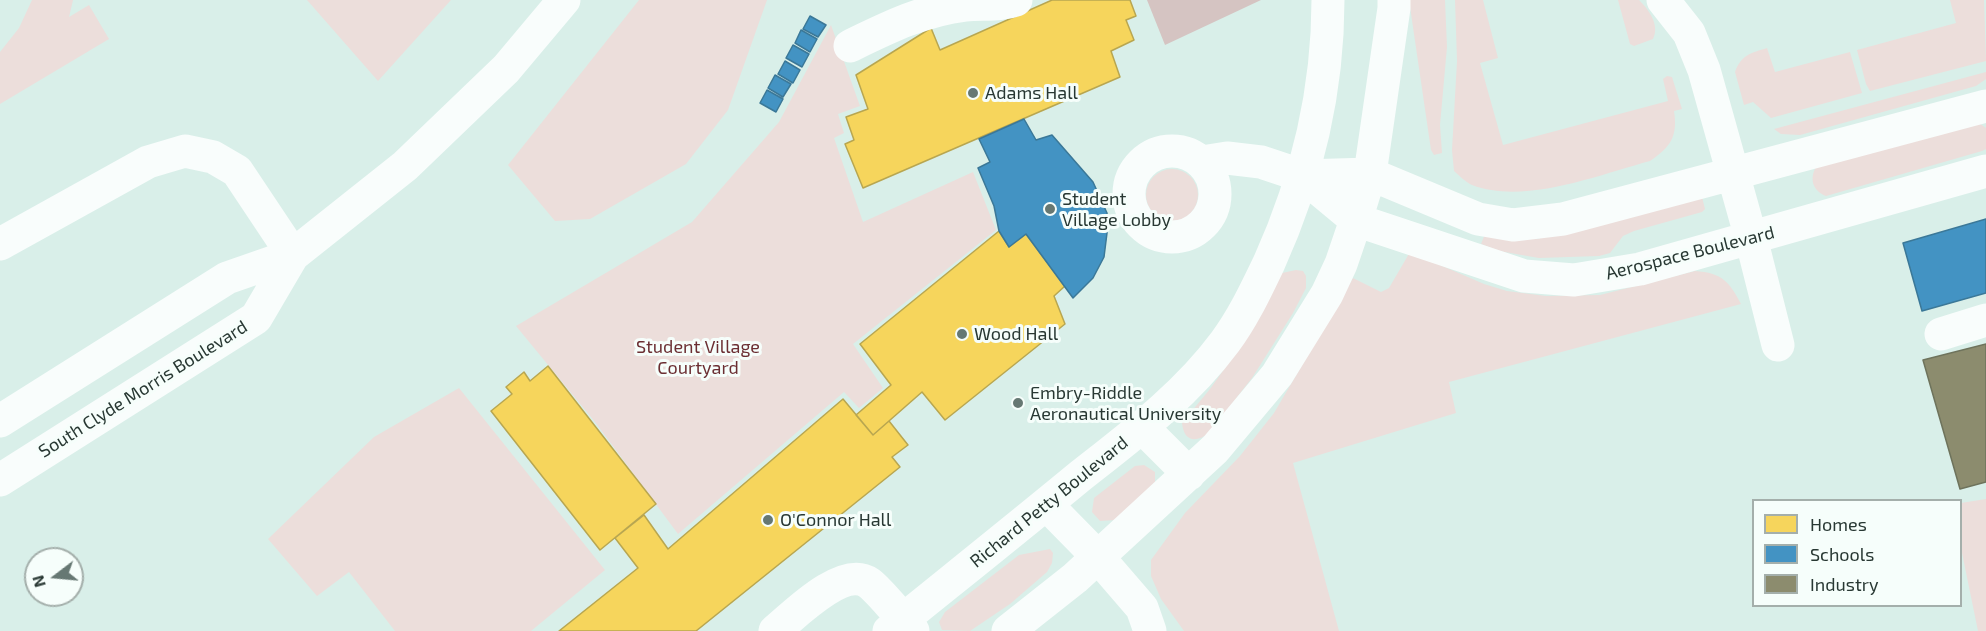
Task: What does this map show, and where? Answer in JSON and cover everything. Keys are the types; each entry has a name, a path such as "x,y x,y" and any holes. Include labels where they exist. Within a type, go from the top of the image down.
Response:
{"street":[{"name":"South Clyde Morris Boulevard","path":"0,421 227,278 293,255 405,166 506,69 564,0"},
{"path":"850,46 903,20 964,5 1008,3 1016,0"},
{"name":"Richard Petty Boulevard","path":"902,627 1046,504 1168,406 1225,342 1261,279 1280,238 1303,176 1314,136 1328,32 1328,0"},
{"path":"1008,631 1098,557 1215,450 1277,375 1327,294 1341,264 1370,174 1394,0"},
{"path":"1662,0 1689,33 1696,48 1715,107 1778,345"},
{"name":"Aerospace Boulevard","path":"1202,162 1243,158 1303,176 1370,174 1478,219 1513,225 1563,219 1986,106"},
{"path":"0,244 148,162 185,151 213,157 237,171 293,255"},
{"name":"Aerospace Boulevard","path":"1303,176 1356,220 1524,276 1574,280 1640,269 1986,171"},
{"name":"South Clyde Morris Boulevard","path":"0,480 256,318 293,255"},
{"path":"1941,334 1986,320"},
{"path":"1142,426 1189,474"},
{"path":"1046,504 1098,557 1143,608 1150,631"},
{"path":"774,631 826,589 852,580 867,582 902,627"}],"green space":[{"path":"32,0 73,0 69,17 89,5 109,39 0,104 0,52 19,28"},
{"path":"307,0 451,0 378,81"},
{"path":"639,0 767,0 728,110 686,164 590,219 555,221 508,165"},
{"path":"1409,0 1445,0 1447,47 1440,125 1442,153 1434,155 1431,150"},
{"path":"1455,0 1483,0 1498,58 1480,63 1503,145 1668,101 1663,79 1667,76 1672,77 1682,109 1674,111 1674,134 1668,146 1650,161 1561,186 1514,192 1492,190 1467,182 1454,171 1452,150 1457,61"},
{"path":"1618,0 1639,0 1643,4 1654,23 1653,39 1634,46 1630,44"},
{"path":"1950,0 1984,0 1986,61 1870,91 1857,50 1956,23"},
{"name":"Student Village Courtyard","path":"831,25 860,106 838,114 844,133 834,138 863,222 973,172 996,230 853,344 883,388 859,408 844,392 678,534 595,422 516,326 692,222 779,122"},
{"path":"1767,48 1775,72 1850,52 1862,93 1771,118 1753,102 1744,105 1735,72 1744,58"},
{"path":"1986,72 1986,79 1976,86 1800,135 1781,134 1774,129"},
{"path":"1979,123 1986,128 1986,149 1982,151 1826,196 1813,184 1816,167"},
{"path":"1172,169 1186,173 1194,181 1198,195 1194,209 1186,217 1172,221 1158,217 1150,209 1146,195 1150,181 1158,173"},
{"path":"1696,195 1702,197 1705,209 1702,212 1634,231 1623,236 1610,253 1599,256 1539,258 1499,251 1481,244 1485,234 1503,238 1537,239"},
{"path":"1410,252 1484,284 1507,291 1546,296 1600,295 1695,271 1704,272 1724,280 1733,289 1741,304 1449,382 1456,413 1293,463 1339,631 1184,631 1161,599 1151,576 1151,560 1185,513 1240,456 1274,413 1353,278 1381,292 1389,288"},
{"path":"1303,271 1306,276 1306,288 1293,313 1252,378 1209,433 1200,438 1191,439 1185,434 1182,423 1210,389 1244,341 1282,273"},
{"path":"459,388 605,570 531,631 395,631 349,572 317,596 268,539 374,437"},
{"path":"1144,465 1155,472 1155,482 1116,520 1100,521 1092,512 1094,498 1135,466"},
{"path":"1986,499 1986,631 1978,631 1962,553 1962,503"},
{"path":"1050,549 1053,553 1052,563 1047,572 1010,604 970,631 942,630 939,622 945,612 1019,555"}],"shaded area":[{"path":"1147,0 1261,0 1165,45"}],"building: Homes":[{"name":"Adams Hall","path":"1052,0 1130,0 1136,16 1126,20 1134,40 1111,51 1120,77 863,188 845,144 854,140 846,117 868,109 856,75 931,28 940,50"},
{"name":"Wood Hall","path":"999,231 1009,247 1026,234 1065,286 1054,296 1065,324 945,420 922,392 873,435 856,415 891,385 860,344"},
{"path":"548,366 656,504 600,550 491,411 512,394 506,387 524,372 530,381"},
{"name":"O'Connor Hall","path":"843,399 873,435 889,421 908,445 892,457 900,467 696,631 559,631 638,568 615,538 644,515 668,549"}],"building: Schools":[{"path":"810,16 826,25 818,37 803,29"},
{"path":"801,30 817,39 810,52 795,43"},
{"path":"793,45 809,54 802,67 786,58"},
{"path":"785,61 800,70 793,83 778,74"},
{"path":"775,75 791,84 783,97 768,88"},
{"path":"767,90 783,99 776,112 760,103"},
{"name":"Student Village Lobby","path":"1024,119 1036,140 1052,135 1093,182 1107,213 1104,257 1093,278 1073,298 1026,234 1009,247 999,231 994,206 978,168 990,162 979,139"},
{"path":"1986,219 1986,293 1922,311 1903,243"}],"building: Industry":[{"path":"1986,344 1986,482 1960,489 1923,360"}],"place":[{"name":"Adams Hall","path":"973,93"},
{"name":"Student Village Lobby","path":"1050,209"},
{"name":"Wood Hall","path":"962,334"},
{"name":"Embry-Riddle Aeronautical University","path":"1018,403"},
{"name":"O'Connor Hall","path":"768,520"}]}
